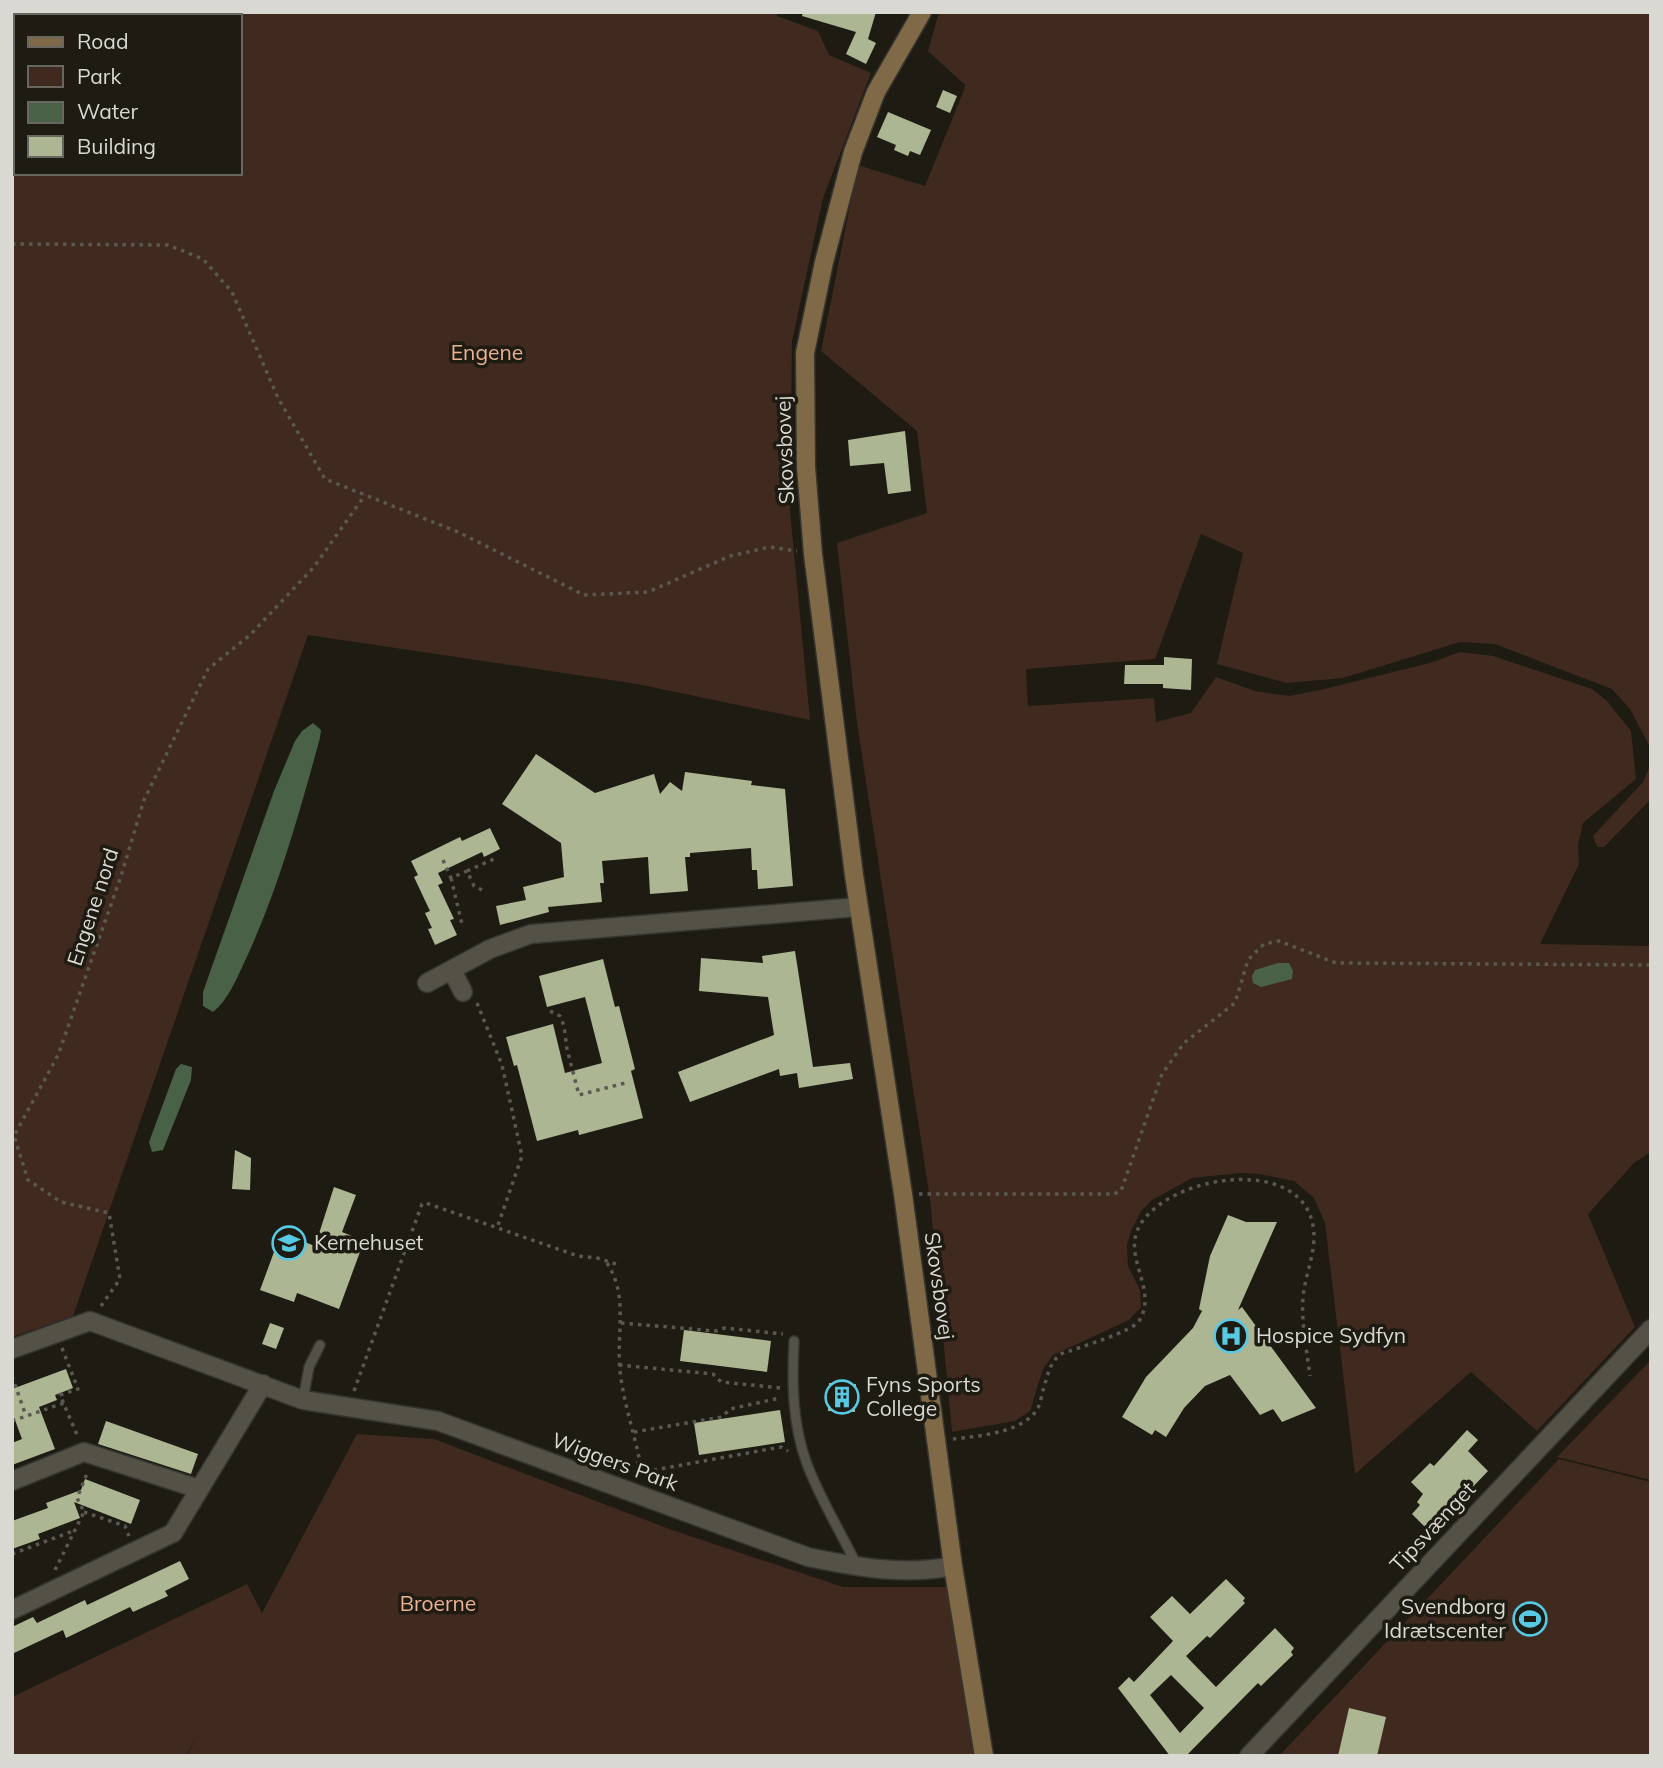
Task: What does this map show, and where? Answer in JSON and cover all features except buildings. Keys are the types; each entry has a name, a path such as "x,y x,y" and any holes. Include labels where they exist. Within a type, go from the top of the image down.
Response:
{"street":[{"name":"Skovsbovej","path":"922,12 876,92 853,152 824,262 805,353 806,467 813,554 859,906 903,1194 953,1566 984,1756"},
{"path":"427,983 490,949 531,934 859,906"},
{"path":"452,970 463,992"},
{"path":"12,1349 90,1321"},
{"name":"Wiggers Park","path":"90,1321 303,1400 438,1421 808,1557 858,1567 922,1572 953,1566"},
{"name":"Tipsvænget","path":"1249,1756 1651,1329"},
{"path":"12,1610 173,1533 263,1384"},
{"path":"12,1481 89,1454 199,1489"}],"lane":[{"path":"794,1341 793,1393 803,1452 858,1567"},
{"path":"303,1400 309,1367 320,1345"}],"path":[{"path":"12,244 168,245 203,259 232,292 278,398 325,479 458,531 584,595 648,592 730,556 770,547 813,554"},
{"name":"Engene nord","path":"90,1321 120,1279 109,1213 61,1202 28,1180 14,1136 58,1055 121,876 144,800 208,669 250,635 314,567 365,495"},
{"path":"452,878 496,859"},
{"path":"443,860 452,878 462,924"},
{"path":"467,871 474,886 482,890"},
{"path":"903,1194 1114,1194 1121,1191 1162,1074 1184,1043 1235,1003 1248,960 1264,944 1279,941 1336,963 1651,965"},
{"path":"463,992 473,994 502,1065 522,1156 497,1228"},
{"path":"550,1011 560,1016 564,1026 579,1095 629,1082"},
{"path":"937,1441 993,1434 1015,1427 1037,1410 1050,1367 1056,1358 1128,1331 1138,1324 1145,1299 1144,1286 1134,1257 1133,1239 1140,1224 1156,1205 1197,1185 1216,1181 1241,1179 1269,1182 1297,1196 1308,1208 1314,1237 1303,1298 1310,1376"},
{"path":"348,1408 422,1204 426,1203 578,1256 616,1264"},
{"path":"606,1261 616,1279 621,1323 620,1365 640,1462 644,1468 654,1470 780,1447 793,1454 803,1452"},
{"path":"621,1323 716,1331 725,1328 792,1335 794,1341"},
{"path":"57,1333 78,1389 60,1395 89,1454 77,1498 85,1512 125,1526 135,1552"},
{"path":"620,1365 713,1374 721,1382 793,1393"},
{"path":"12,1376 26,1416"},
{"path":"634,1432 722,1417 730,1409 793,1393"},
{"path":"12,1421 64,1403"},
{"path":"623,1475 627,1466 640,1462"},
{"path":"53,1591 52,1577 85,1512"},
{"path":"12,1554 75,1530"}],"green space":[{"name":"Engene","path":"12,12 778,12 777,16 818,31 829,55 871,73 823,198 792,341 790,511 810,720 637,684 308,635 73,1316 12,1337"},
{"path":"939,12 1651,12 1651,799 1604,847 1597,847 1593,836 1643,782 1650,766 1649,745 1630,709 1612,689 1495,644 1460,642 1343,678 1287,683 1217,664 1243,553 1201,534 1155,659 1026,669 1028,706 1154,698 1156,722 1191,713 1216,677 1255,691 1289,696 1430,663 1460,652 1493,656 1592,689 1607,701 1631,731 1636,779 1583,823 1578,845 1579,864 1540,944 1651,946 1651,1152 1634,1163 1588,1214 1635,1327 1537,1431 1471,1372 1355,1474 1325,1223 1314,1198 1294,1181 1241,1173 1192,1178 1152,1200 1141,1211 1127,1245 1128,1266 1140,1290 1141,1307 1129,1320 1053,1355 1043,1369 1030,1411 1015,1421 952,1432 930,1199 857,723 837,543 927,513 917,431 821,351 858,165 925,186 964,90 965,85 928,51"},
{"path":"1651,1360 1651,1480 1557,1457"},
{"name":"Broerne","path":"357,1434 434,1439 672,1530 843,1587 949,1587 979,1756 187,1756 197,1736 186,1756 12,1756 12,1697 247,1584 262,1613"},
{"name":"Svendborg Idrætscenter","path":"1559,1459 1651,1482 1651,1756 1279,1756"}],"water":[{"path":"313,723 321,730 320,738 277,880 235,983 213,1012 203,1006 203,992 274,791 295,741 302,731"},
{"path":"1278,963 1289,963 1293,971 1292,979 1261,987 1253,983 1255,970"},
{"path":"181,1064 192,1067 191,1080 163,1150 152,1152 149,1142 176,1069"}],"place":[{"name":"Kernehuset","path":"289,1243"},
{"name":"Hospice Sydfyn","path":"1231,1336"},
{"name":"Fyns Sports College","path":"842,1397"},
{"name":"Svendborg Idrætscenter","path":"1530,1619"}]}
